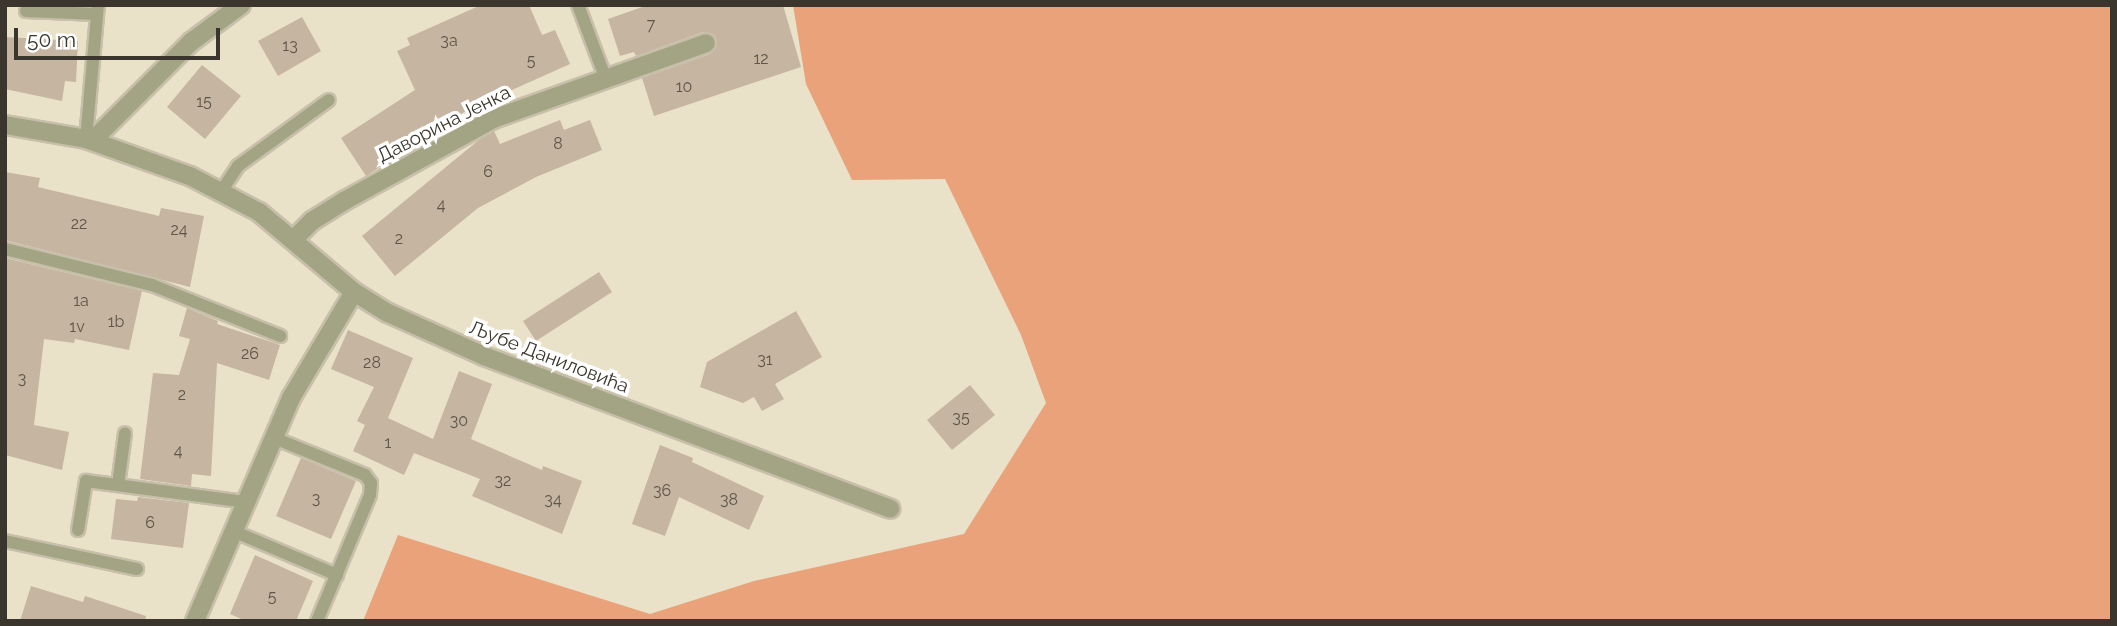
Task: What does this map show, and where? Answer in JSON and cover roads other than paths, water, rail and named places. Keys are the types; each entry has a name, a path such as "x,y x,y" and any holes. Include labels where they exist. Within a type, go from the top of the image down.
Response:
{"street":[{"path":"89,140 191,42 241,5"},
{"name":"Даворина Јенка","path":"294,239 312,221 344,201 493,119 604,77 706,43"},
{"name":"Љубе Даниловића","path":"5,125 89,140 222,191 294,239 354,292 388,313 484,356 890,509"},
{"path":"195,621 245,502 303,376 354,292"}],"lane":[{"path":"578,5 604,77"},
{"path":"26,11 97,10 89,140"},
{"path":"222,191 238,166 329,100"},
{"path":"5,249 152,285 280,336"},
{"path":"118,485 125,433"},
{"path":"274,438 365,475 371,483 370,495 317,621"},
{"path":"79,530 86,481 245,502"},
{"path":"233,531 337,575"},
{"path":"5,541 137,569"}]}
